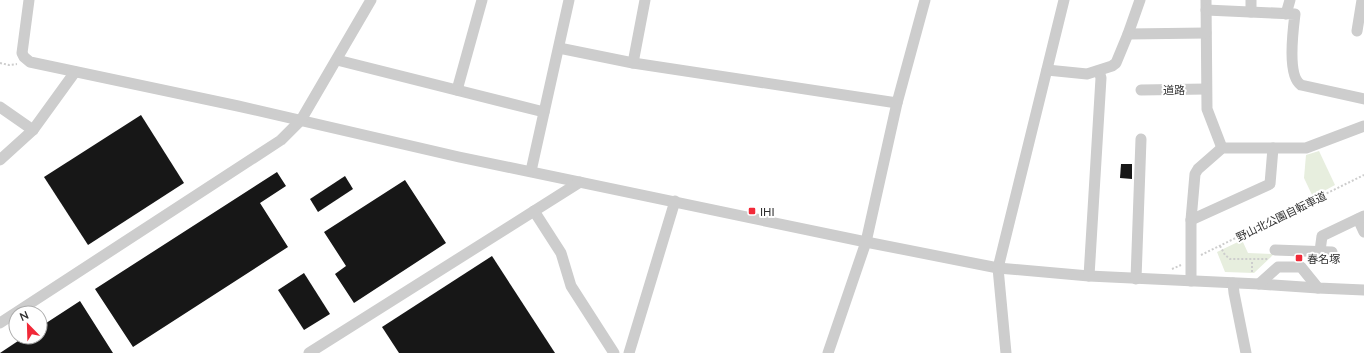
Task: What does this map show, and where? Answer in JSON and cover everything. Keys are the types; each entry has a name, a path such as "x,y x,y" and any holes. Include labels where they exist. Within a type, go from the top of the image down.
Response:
{"street":[{"path":"29,0 22,52 24,57 30,62 238,106 459,157 998,268 1136,279 1364,290"},
{"path":"0,323 281,140 301,120 372,0"},
{"path":"457,90 482,0"},
{"path":"531,171 569,0"},
{"path":"633,63 645,0"},
{"path":"828,353 866,242 897,103 925,0"},
{"path":"1006,353 998,268 1064,0"},
{"path":"1047,70 1087,74 1099,71 1116,63 1140,0"},
{"path":"1251,0 1251,12"},
{"path":"1286,14 1290,0"},
{"path":"1346,30 1361,32 1362,0"},
{"path":"1222,148 1206,110 1206,5 1251,12 1295,14 1291,48 1295,78 1297,82 1301,85 1364,99"},
{"path":"1128,34 1206,33"},
{"path":"558,48 633,63 897,103"},
{"path":"337,60 544,112"},
{"path":"1089,276 1101,78 1099,71"},
{"path":"0,160 33,130 75,72"},
{"name":"道路","path":"1141,90 1206,89"},
{"path":"0,107 33,130"},
{"path":"1191,281 1191,220 1195,174 1198,169 1222,148 1306,148 1364,126"},
{"path":"1136,279 1146,151 1141,139"},
{"path":"1191,220 1270,184 1274,148"},
{"path":"309,353 580,182"},
{"path":"629,353 675,201"},
{"path":"534,210 561,253 571,286 614,353"},
{"path":"1273,255 1326,252 1322,236 1361,217 1364,232"},
{"path":"1259,284 1278,267 1301,268 1318,288"},
{"path":"1233,283 1246,353"}],"path":[{"name":"野山北公園自転車道","path":"1197,257 1364,175"},
{"path":"1220,246 1225,255 1230,259 1252,260 1273,255"},
{"path":"1252,260 1252,275"},
{"path":"1169,270 1185,263"}],"green space":[{"path":"1319,151 1335,185 1313,197 1304,178 1306,155"},
{"path":"1242,240 1248,253 1274,254 1254,273 1225,272 1217,252"}],"building":[{"path":"141,115 184,183 88,245 44,177"},
{"path":"1121,164 1132,164 1132,179 1120,178"},
{"path":"277,172 286,186 260,203 288,247 133,347 95,289"},
{"path":"345,176 353,189 318,212 310,199"},
{"path":"405,180 446,243 354,303 335,274 346,266 324,232"},
{"path":"492,256 555,353 399,353 382,327"},
{"path":"304,273 330,314 304,330 278,290"},
{"path":"80,301 113,353 0,353 12,345 48,345 48,322"}],"place":[{"name":"IHI","path":"752,211"},
{"name":"春名塚","path":"1299,258"}]}
